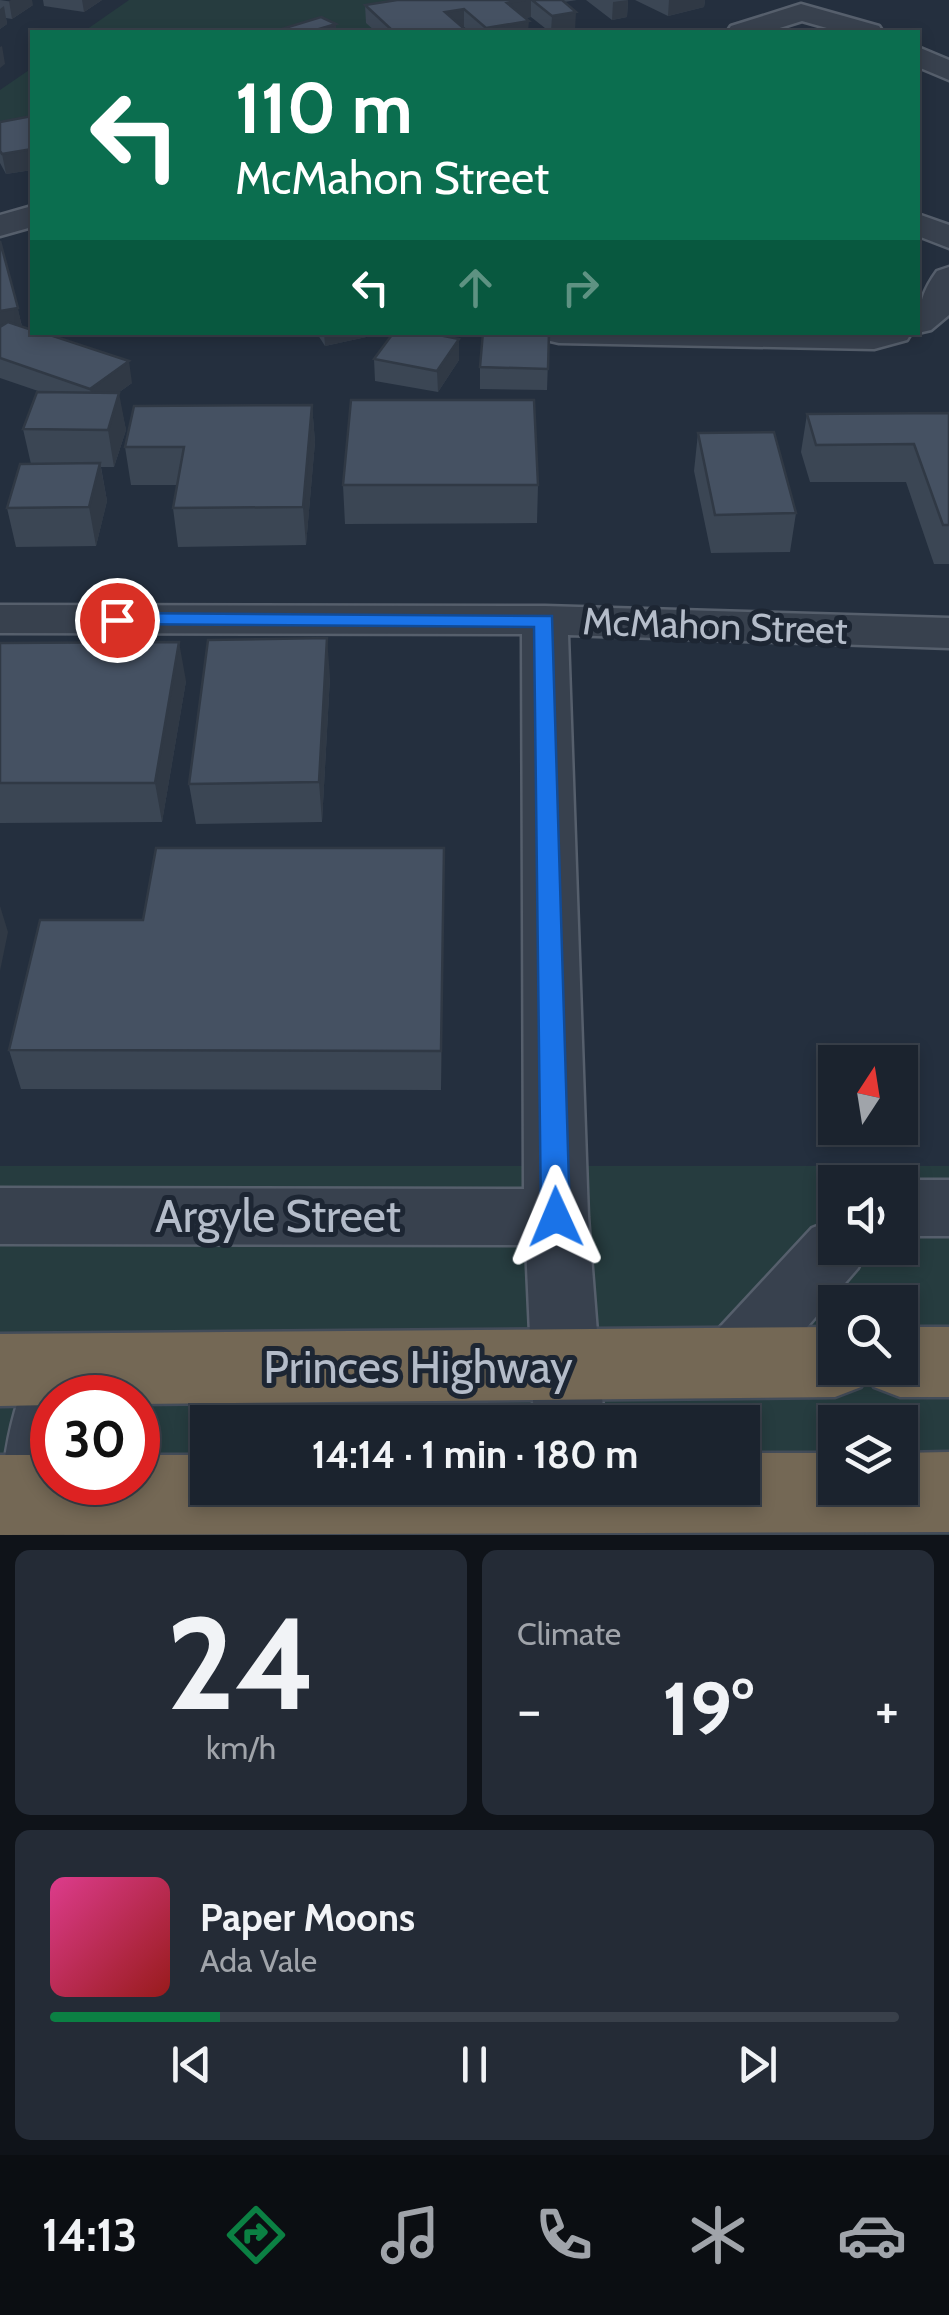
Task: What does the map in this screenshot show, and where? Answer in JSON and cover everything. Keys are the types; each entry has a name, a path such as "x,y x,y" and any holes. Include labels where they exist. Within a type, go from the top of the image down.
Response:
{"highway":[{"name":"Princes Highway","path":"645,1405 733,1362 818,1362"},
{"path":"918,1362 949,1362"},
{"name":"Princes Highway","path":"160,1397 233,1405"},
{"name":"Princes Highway","path":"760,1467 949,1492"},
{"name":"Princes Highway","path":"20,1508 190,1488"}],"street":[{"path":"746,30 801,6 864,30"},
{"path":"920,57 949,71"},
{"path":"0,226 30,217"},
{"path":"920,225 949,238"},
{"path":"920,321 932,313 949,278"},
{"path":"716,335 884,335"},
{"name":"McMahon Street","path":"0,619 545,620 949,633"},
{"path":"545,620 556,1217 568,1405"},
{"path":"918,1208 949,1208"},
{"name":"Argyle Street","path":"0,1216 556,1217"},
{"path":"733,1362 820,1265"},
{"path":"20,1508 30,1449"}],"green space":[{"path":"129,0 514,0 417,30 86,30"},
{"path":"30,69 30,116 0,124 0,90"},
{"path":"0,1166 818,1166 818,1265 918,1265 918,1166 949,1166 949,1535 0,1535"}],"building":[{"path":"397,0 525,0 507,3 529,21 486,28 464,9 445,12 466,30 392,30 365,5"},
{"path":"532,0 562,0 576,12 552,16"},
{"path":"321,17 336,24 316,30 279,30"},
{"path":"30,116 30,149 2,154 0,122"},
{"path":"0,241 18,308 0,311"},
{"path":"8,322 30,329 30,335 50,335 129,361 90,389 0,358 0,327"},
{"path":"392,335 459,339 437,371 374,359"},
{"path":"483,335 549,335 548,369 480,367"},
{"path":"37,392 119,393 108,430 23,429"},
{"path":"351,400 534,400 538,485 343,485"},
{"path":"312,405 303,507 173,508 184,447 125,447 134,406"},
{"path":"949,413 949,525 943,525 914,444 816,445 807,414"},
{"path":"774,432 796,513 715,515 698,433"},
{"path":"100,463 89,507 7,508 20,464"},
{"path":"327,638 319,782 189,784 208,640"},
{"path":"179,642 155,783 0,783 0,643"},
{"path":"156,848 444,848 441,1051 9,1050 40,920 143,920"}],"route":[{"path":"117,620 545,620 556,1217"}]}
